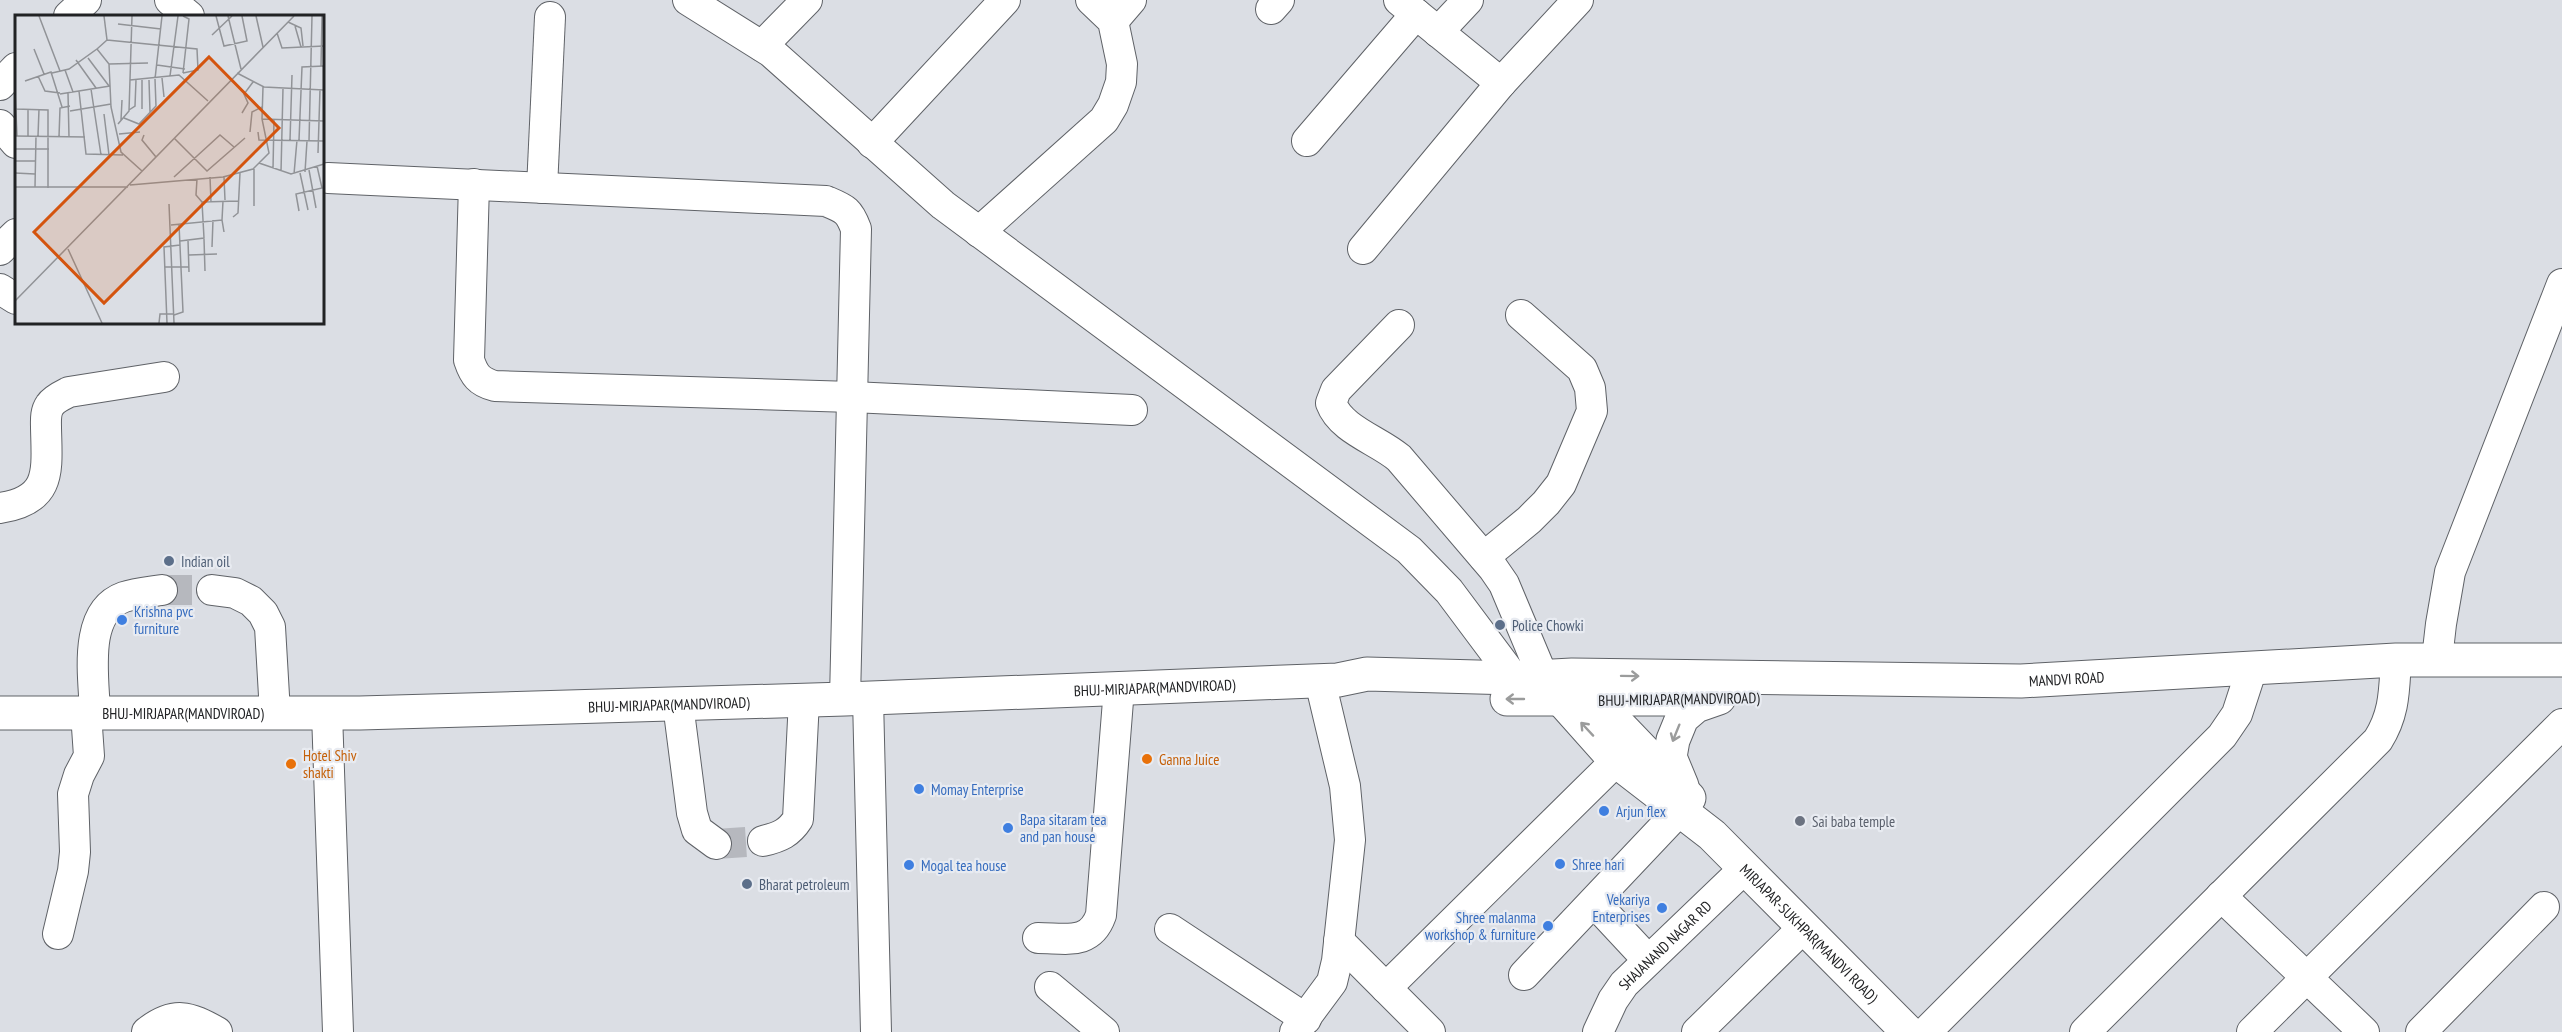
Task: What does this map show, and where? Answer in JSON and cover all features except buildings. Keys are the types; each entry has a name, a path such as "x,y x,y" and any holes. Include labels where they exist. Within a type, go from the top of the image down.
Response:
{"main road":[{"name":"MANDVI ROAD","path":"1547,682 2021,681 2396,660 2562,660"},
{"name":"BHUJ-MIRJAPAR(MANDVIROAD)","path":"0,713 327,713 678,704 1329,680 1367,674 1547,682"},
{"name":"BHUJ-MIRJAPAR(MANDVIROAD)","path":"1329,680 1370,693 1496,699 1547,682"},
{"name":"BHUJ-MIRJAPAR(MANDVIROAD)","path":"1595,700 1822,697 2021,681"},
{"name":"MIRJAPAR-SUKHPAR(MANDVI ROAD)","path":"1547,682 1595,700 1712,835 1908,1032"},
{"name":"MIRJAPAR-SUKHPAR(MANDVI ROAD)","path":"1547,682 1616,761 1683,801"},
{"name":"MIRJAPAR-SUKHPAR(MANDVI ROAD)","path":"1683,801 1670,757 1673,740 1682,718 1696,706 1719,698"}],"street":[{"path":"70,15 86,0"},
{"path":"688,0 762,46 791,69 943,206 1409,550 1449,591 1547,682"},
{"path":"762,46 807,0"},
{"path":"872,143 1005,0"},
{"path":"979,232 1104,120 1113,105 1121,82 1122,10 1091,0"},
{"path":"1438,32 1468,0"},
{"path":"1363,249 1501,83 1578,0"},
{"path":"1307,141 1407,7 1501,83"},
{"path":"542,188 550,17"},
{"path":"0,85 15,69"},
{"path":"0,125 15,142"},
{"path":"328,178 826,201 842,207 850,214 856,229 852,397 856,698 876,1032"},
{"path":"474,184 469,360 473,374 484,383 507,386 852,397 1132,411"},
{"path":"0,250 15,235"},
{"path":"2437,659 2450,572 2562,284"},
{"path":"0,289 15,298"},
{"path":"1484,557 1529,520 1561,484 1592,411 1590,388 1582,369 1521,315"},
{"path":"1399,326 1336,390 1330,403 1341,419 1388,448 1399,458 1484,557 1512,599 1547,682"},
{"path":"0,508 18,505 31,498 42,487 47,472 46,416 49,406 60,397 69,392 164,377"},
{"path":"58,933 73,871 75,852 73,794 79,775 89,756 94,639 99,619 110,606 123,598 162,590"},
{"path":"213,590 235,593 251,601 270,627 275,713"},
{"path":"2085,1032 2378,740 2388,723 2392,707 2396,660"},
{"path":"1926,1032 2222,736 2237,714 2252,668"},
{"path":"1170,929 1301,1025 1332,982 1350,840 1349,813 1329,680"},
{"path":"1038,938 1080,938 1097,927 1101,915 1119,688"},
{"path":"763,841 780,837 792,829 798,819 804,700"},
{"path":"678,704 692,813 697,830 716,844"},
{"path":"327,713 339,1032"},
{"path":"2252,1032 2562,724"},
{"path":"1386,988 1616,761"},
{"path":"1524,975 1594,902 1683,801"},
{"name":"SHAJANAND NAGAR RD","path":"1607,1027 1624,984 1745,868"},
{"path":"2221,896 2364,1032"},
{"path":"1594,902 1648,960"},
{"path":"2421,1032 2544,907"},
{"path":"1697,1032 1804,927"},
{"path":"1339,941 1430,1032"},
{"path":"1050,987 1104,1032"},
{"path":"147,1032 165,1020 187,1018 217,1032"}],"tunnel":[{"path":"162,590 212,590"},
{"path":"716,844 763,841"}],"place":[{"name":"Indian oil","path":"169,561"},
{"name":"Krishna pvc furniture","path":"122,620"},
{"name":"Police Chowki","path":"1500,625"},
{"name":"Ganna Juice","path":"1147,759"},
{"name":"Hotel Shiv shakti","path":"291,764"},
{"name":"Momay Enterprise","path":"919,789"},
{"name":"Arjun flex","path":"1604,811"},
{"name":"Sai baba temple","path":"1800,821"},
{"name":"Bapa sitaram tea and pan house","path":"1008,828"},
{"name":"Shree hari","path":"1560,864"},
{"name":"Mogal tea house","path":"909,865"},
{"name":"Bharat petroleum","path":"747,884"},
{"name":"Vekariya Enterprises","path":"1662,908"},
{"name":"Shree malanma workshop & furniture","path":"1548,926"}]}
